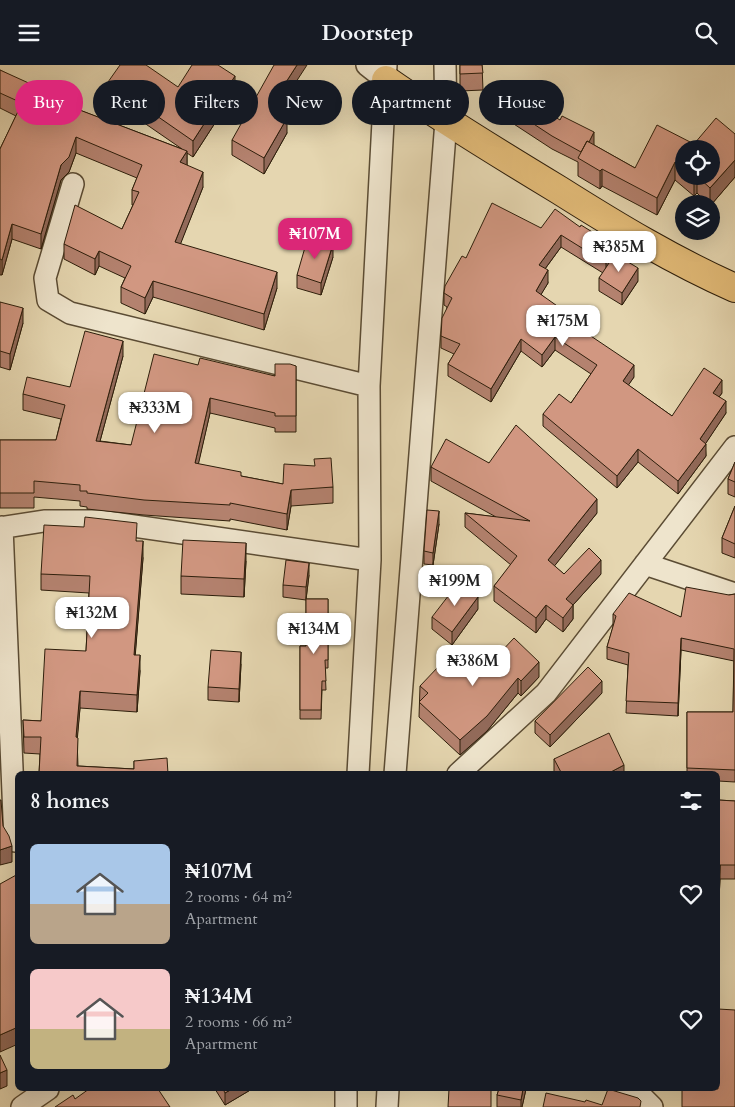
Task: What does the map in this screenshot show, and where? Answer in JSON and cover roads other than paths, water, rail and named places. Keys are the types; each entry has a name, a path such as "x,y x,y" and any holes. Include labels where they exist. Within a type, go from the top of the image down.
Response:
{"main road":[{"path":"379,70 392,80"},
{"path":"453,125 619,227 708,276 735,288"}],"street":[{"path":"445,65 445,80"},
{"path":"358,771 370,560 369,386 379,70"},
{"path":"395,771 446,125"},
{"path":"73,184 45,278 48,300 70,313 369,386"},
{"path":"461,771 546,693 735,447"},
{"path":"15,841 1,528 44,521 99,521 370,560"},
{"path":"644,564 735,594"},
{"path":"22,1107 45,1091"},
{"path":"346,1091 346,1107"},
{"path":"387,1107 388,1091"},
{"path":"630,1091 638,1093 652,1107"}]}
